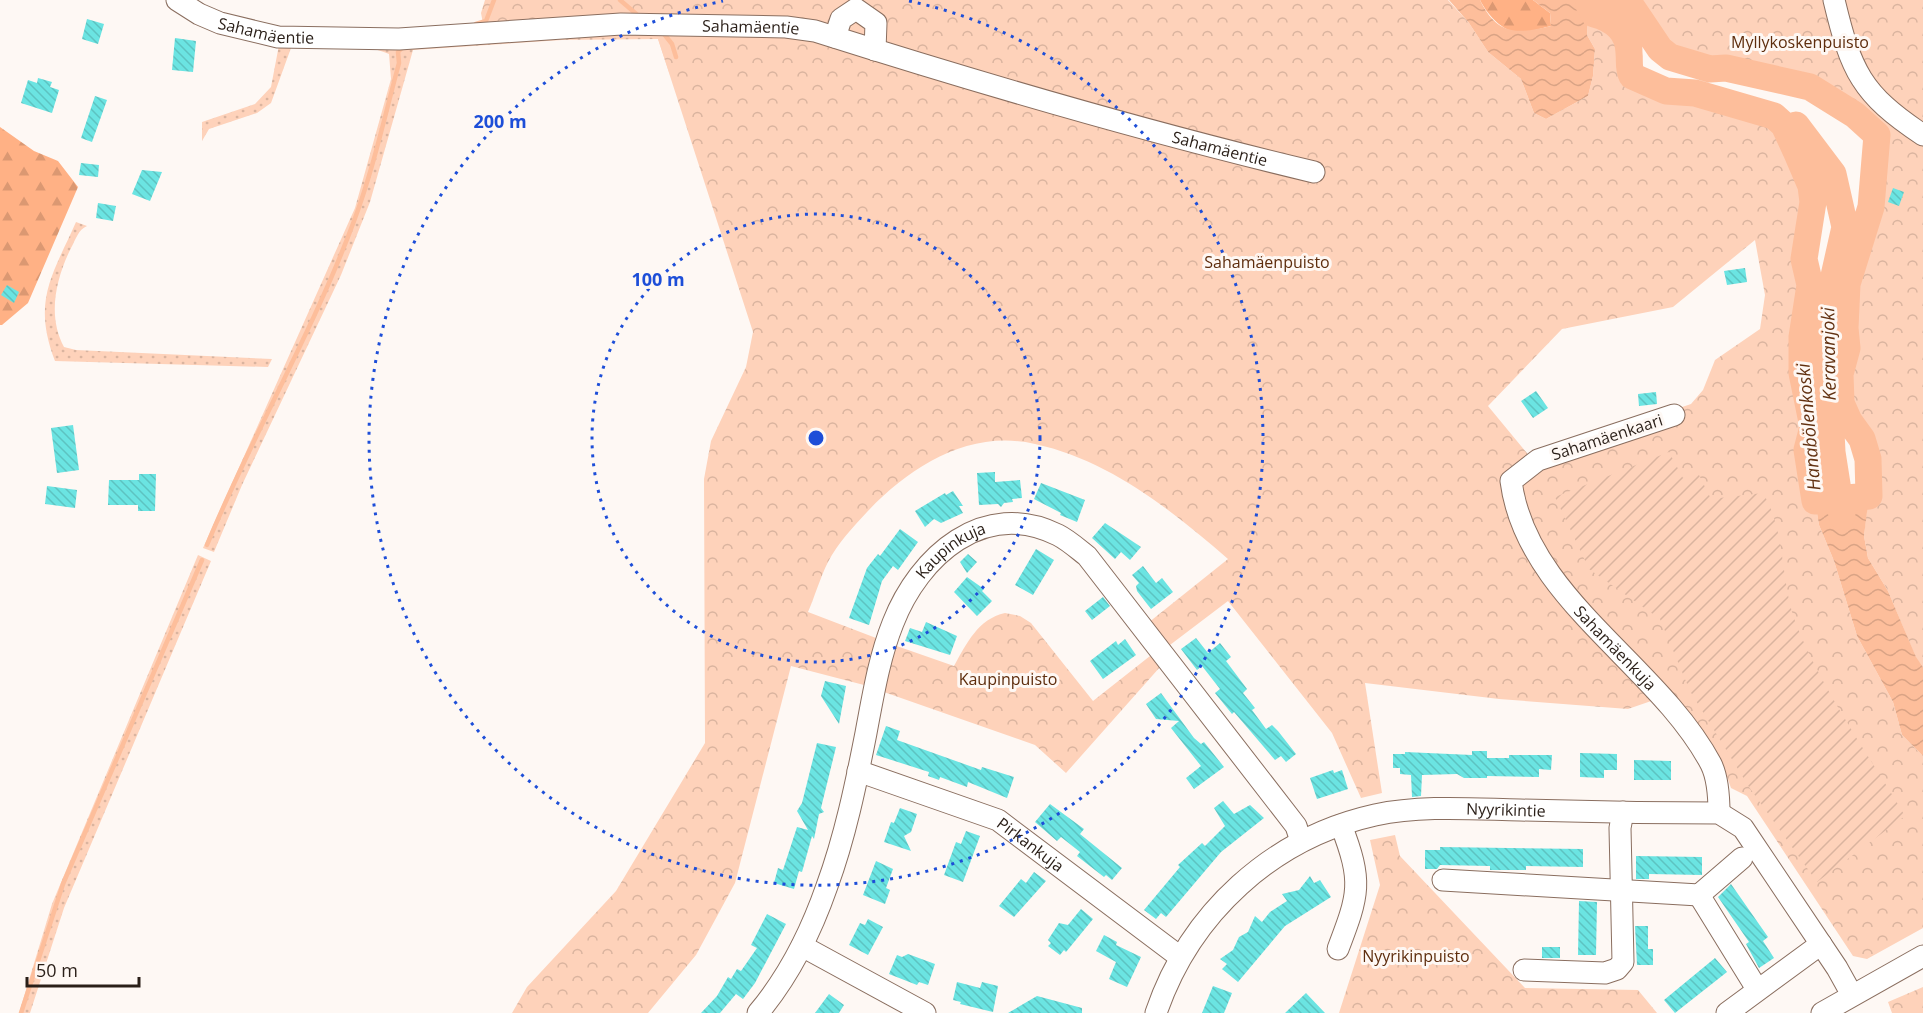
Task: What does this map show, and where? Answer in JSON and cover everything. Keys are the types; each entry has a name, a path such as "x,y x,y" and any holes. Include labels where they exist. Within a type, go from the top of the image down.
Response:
{"street":[{"name":"Sahamäentie","path":"177,0 199,14 220,23 278,37 399,39 659,24 786,27 815,31 1196,143 1314,172"},
{"path":"1834,0 1845,46 1856,72 1878,102 1923,135"},
{"path":"835,37 842,19 856,9 876,23 875,50"},
{"name":"Sahamäenkaari","path":"1511,481 1538,460 1674,415"},
{"name":"Sahamäenkuja","path":"1511,481 1520,520 1545,567 1573,601 1674,709 1712,765 1719,794 1719,813"},
{"name":"Kaupinkuja","path":"758,1013 771,998 802,946 828,886 858,771 881,657 893,622 910,587 942,551 957,539 980,527 1006,523 1031,525 1059,535 1087,556 1296,826 1301,841"},
{"name":"Pirkankuja","path":"858,771 998,820 1180,957"},
{"name":"Nyyrikintie","path":"1156,1013 1180,957 1223,900 1246,879 1301,841 1341,825 1382,814 1439,808 1719,813"},
{"path":"1524,970 1605,973 1617,969 1623,962 1620,828 1623,812"},
{"path":"1719,813 1743,828 1852,994"},
{"path":"1338,949 1355,904 1357,887 1355,867 1341,825"},
{"path":"1443,880 1699,895 1742,858"},
{"path":"1699,895 1757,989"},
{"path":"1727,1013 1821,944"},
{"path":"802,946 925,1013"},
{"path":"1822,1013 1852,994 1923,956"}],"green space":[{"name":"Sahamäenpuisto","path":"485,0 1448,0 1469,23 1488,52 1521,79 1534,113 1546,119 1588,96 1593,76 1595,49 1587,35 1589,5 1594,14 1608,19 1623,32 1628,45 1633,76 1666,91 1695,93 1774,116 1784,125 1796,151 1811,186 1813,202 1804,259 1810,285 1802,337 1802,373 1813,427 1807,450 1819,525 1834,561 1857,636 1893,702 1902,735 1923,756 1923,928 1867,959 1853,956 1747,796 1731,788 1720,757 1667,691 1657,699 1628,709 1499,699 1365,683 1382,793 1361,798 1332,733 1228,601 1166,648 1148,623 1228,559 1162,506 1139,490 1089,462 1035,444 1011,441 987,442 964,447 922,466 884,495 846,535 832,555 822,574 808,612 876,638 864,685 791,666 735,883 696,955 648,1013 512,1013 527,987 616,891 705,743 704,479 711,441 746,367 753,332 658,39 659,28 484,29 481,13","holes":["1755,240 1765,295 1760,329 1715,360 1703,390 1691,404 1531,458 1488,406 1562,329 1673,307"]},
{"path":"1480,0 1533,0 1550,13 1551,26 1524,32 1510,31 1486,11"},
{"name":"Myllykoskenpuisto","path":"1627,0 1923,0 1923,667 1916,658 1888,591 1868,558 1864,536 1870,480 1868,459 1862,439 1849,421 1841,403 1840,374 1847,348 1845,328 1847,284 1871,207 1877,135 1855,115 1810,87 1726,68 1710,69 1670,57 1660,49"},
{"path":"659,28 670,75 658,39 562,40 413,50 370,202 341,275 242,485 214,552 203,548 355,208 391,79 389,54 353,46 327,45 291,48 271,103 257,113 209,129 202,141 202,122 255,104 271,87 279,45"},
{"path":"0,127 34,151 58,161 78,187 28,303 2,325 0,325"},
{"path":"76,222 87,226 81,230 66,260 56,297 56,323 64,347 76,350 272,359 268,367 55,361 48,340 45,305 53,274"},
{"path":"1669,452 1683,478 1698,473 1711,499 1763,493 1776,523 1790,605 1805,646 1831,696 1905,816 1817,882 1749,787 1690,691 1660,619 1589,569 1555,497"},
{"path":"198,555 211,561 64,908 30,1013 19,1013 52,904"},
{"name":"Kaupinpuisto","path":"1005,613 1020,616 1031,623 1093,701 1150,656 1160,667 1066,773 1035,745 881,691 891,644 954,666 980,626"},
{"name":"Nyyrikinpuisto","path":"1395,835 1400,856 1525,988 1638,990 1657,1013 1339,1013 1380,885 1370,840"},
{"path":"1923,987 1923,1013 1892,1013 1888,1002"}],"water":[{"path":"1449,0 1480,0 1487,12 1501,26 1519,31 1551,26 1550,13 1533,0 1608,0 1589,5 1587,35 1595,49 1593,76 1588,96 1546,119 1534,113 1521,79 1488,52 1469,23"},
{"path":"1869,496 1864,536 1868,558 1888,591 1916,657 1923,667 1923,756 1902,735 1893,702 1857,636 1834,561 1819,525 1815,501"}],"building":[{"path":"87,19 104,24 98,44 82,39"},
{"path":"175,38 196,41 193,72 172,70"},
{"path":"38,78 52,82 50,87 59,90 52,113 21,103 28,80 37,83"},
{"path":"95,96 107,100 92,142 81,138"},
{"path":"81,163 99,165 98,177 79,175"},
{"path":"142,170 162,172 150,201 132,194"},
{"path":"1893,188 1904,192 1899,206 1888,202"},
{"path":"98,203 116,206 113,221 96,218"},
{"path":"1745,268 1747,282 1727,285 1724,271"},
{"path":"7,285 19,292 14,303 1,295"},
{"path":"1536,391 1548,408 1533,418 1521,401"},
{"path":"1656,392 1657,404 1639,406 1638,394"},
{"path":"73,425 79,470 57,473 51,428"},
{"path":"995,472 995,482 1020,480 1022,498 1012,499 1013,502 1004,503 1001,507 998,504 979,505 977,473"},
{"path":"139,474 156,474 155,511 138,511 138,505 108,505 109,480 139,480"},
{"path":"1041,483 1085,500 1077,522 1060,515 1061,513 1034,499"},
{"path":"47,486 77,490 75,508 45,504"},
{"path":"953,491 963,506 959,506 963,513 941,523 934,519 925,527 915,511 945,493 946,495"},
{"path":"1105,523 1141,547 1130,560 1121,552 1115,559 1092,538"},
{"path":"900,529 918,542 898,570 893,566 882,581 869,625 849,618 867,568 878,554 880,556"},
{"path":"1036,549 1054,560 1033,595 1015,585"},
{"path":"968,554 977,562 967,573 960,562"},
{"path":"1143,566 1156,583 1162,578 1173,592 1151,609 1137,591 1136,586 1139,583 1132,575"},
{"path":"967,577 984,589 982,591 992,601 977,616 954,592"},
{"path":"1103,597 1110,606 1092,620 1085,611"},
{"path":"926,622 957,636 950,655 905,641 910,628 922,632"},
{"path":"1196,638 1208,653 1220,643 1231,657 1226,661 1247,689 1243,693 1255,708 1252,710 1266,729 1272,725 1278,731 1296,754 1286,762 1281,756 1275,760 1234,712 1232,714 1215,693 1220,689 1202,666 1197,670 1181,649"},
{"path":"1125,639 1136,655 1103,679 1090,661 1116,641 1118,645"},
{"path":"825,681 846,686 839,724 821,696"},
{"path":"1161,693 1194,738 1201,744 1204,742 1224,767 1194,789 1186,778 1201,766 1171,728 1179,721 1156,719 1146,704"},
{"path":"886,726 900,731 897,740 981,770 982,767 1014,777 1007,798 968,782 967,787 940,777 939,780 928,776 929,772 876,755"},
{"path":"817,743 836,747 821,808 824,812 819,814 814,839 812,836 802,872 799,871 794,889 774,883 778,868 783,870 797,827 808,830 797,811 802,803"},
{"path":"1472,751 1487,751 1487,758 1509,758 1509,755 1552,755 1551,770 1539,769 1539,777 1464,778 1457,774 1422,775 1421,796 1412,797 1411,775 1400,774 1400,768 1393,768 1393,754 1405,754 1405,752 1472,755"},
{"path":"1580,753 1617,754 1617,770 1604,770 1604,778 1580,777"},
{"path":"1634,760 1671,761 1671,780 1634,780"},
{"path":"1333,770 1334,773 1342,770 1348,789 1317,799 1310,778"},
{"path":"1223,801 1234,814 1250,805 1264,818 1221,852 1166,917 1161,913 1156,919 1144,910 1180,867 1178,865 1202,843 1205,846 1225,826 1214,808"},
{"path":"1050,804 1084,829 1080,834 1122,868 1112,880 1106,875 1104,877 1077,856 1080,852 1061,837 1057,841 1035,822"},
{"path":"900,808 917,814 911,832 904,836 911,851 884,842 891,822 894,823"},
{"path":"966,831 980,836 963,882 944,875 956,842 961,844"},
{"path":"1440,847 1583,849 1583,867 1526,866 1526,870 1490,870 1490,866 1440,865 1437,869 1425,869 1425,850 1440,850"},
{"path":"1636,856 1702,857 1702,875 1649,874 1649,879 1636,879"},
{"path":"876,861 893,869 886,888 890,890 885,904 863,895"},
{"path":"1034,872 1046,881 1014,917 999,906 1021,879 1026,883"},
{"path":"1310,876 1314,883 1320,880 1331,897 1285,926 1238,982 1222,969 1227,964 1220,959 1233,950 1239,937 1248,932 1255,916 1262,922 1270,912 1287,901 1282,894 1299,890"},
{"path":"1731,884 1768,937 1763,941 1774,958 1759,968 1746,944 1749,942 1718,897"},
{"path":"1579,901 1597,902 1596,955 1578,955"},
{"path":"1081,909 1093,919 1066,952 1064,950 1060,955 1048,946 1051,943 1048,940 1059,923 1068,925"},
{"path":"767,914 786,924 755,983 743,999 736,994 720,1013 701,1013 717,996 728,977 731,979 737,969 741,971 757,948 751,945"},
{"path":"868,919 883,927 868,955 849,945 860,923 865,925"},
{"path":"1635,926 1648,926 1648,949 1653,949 1653,965 1637,965"},
{"path":"1104,935 1117,942 1116,945 1141,957 1127,987 1109,979 1116,962 1096,951"},
{"path":"1542,947 1560,947 1560,958 1542,958"},
{"path":"908,954 935,964 928,985 919,982 917,985 889,974 897,955 902,957"},
{"path":"1715,958 1727,972 1675,1013 1664,1000"},
{"path":"957,982 980,988 982,982 998,986 993,1012 960,1004 961,1002 953,1000"},
{"path":"1213,986 1232,993 1224,1013 1202,1013"},
{"path":"1306,993 1325,1013 1285,1013"},
{"path":"829,994 844,1005 839,1013 815,1013"},
{"path":"1037,996 1082,1008 1082,1013 1008,1013"}],"waterway":[{"path":"476,24 486,21 494,0"},
{"path":"620,0 641,18"},
{"name":"Hanabölenkoski","path":"1608,0 1589,5 1594,14 1613,22 1623,32 1628,45 1632,76 1666,91 1695,93 1774,116 1784,125 1811,186 1813,202 1804,259 1810,285 1802,337 1802,373 1813,427 1807,450 1815,501 1869,496 1868,459 1862,439 1849,421 1841,403 1840,374 1847,348 1845,328 1847,284 1871,207 1877,135 1855,115 1810,87 1726,68 1710,69 1670,57 1660,49 1627,0"},
{"path":"664,34 672,44 676,57"},
{"path":"207,545 338,262 367,182 399,63 398,52 404,46"},
{"name":"Keravanjoki","path":"1796,125 1833,174 1845,227 1825,316 1832,452 1842,516"},
{"path":"21,1013 63,884 202,560"}]}
